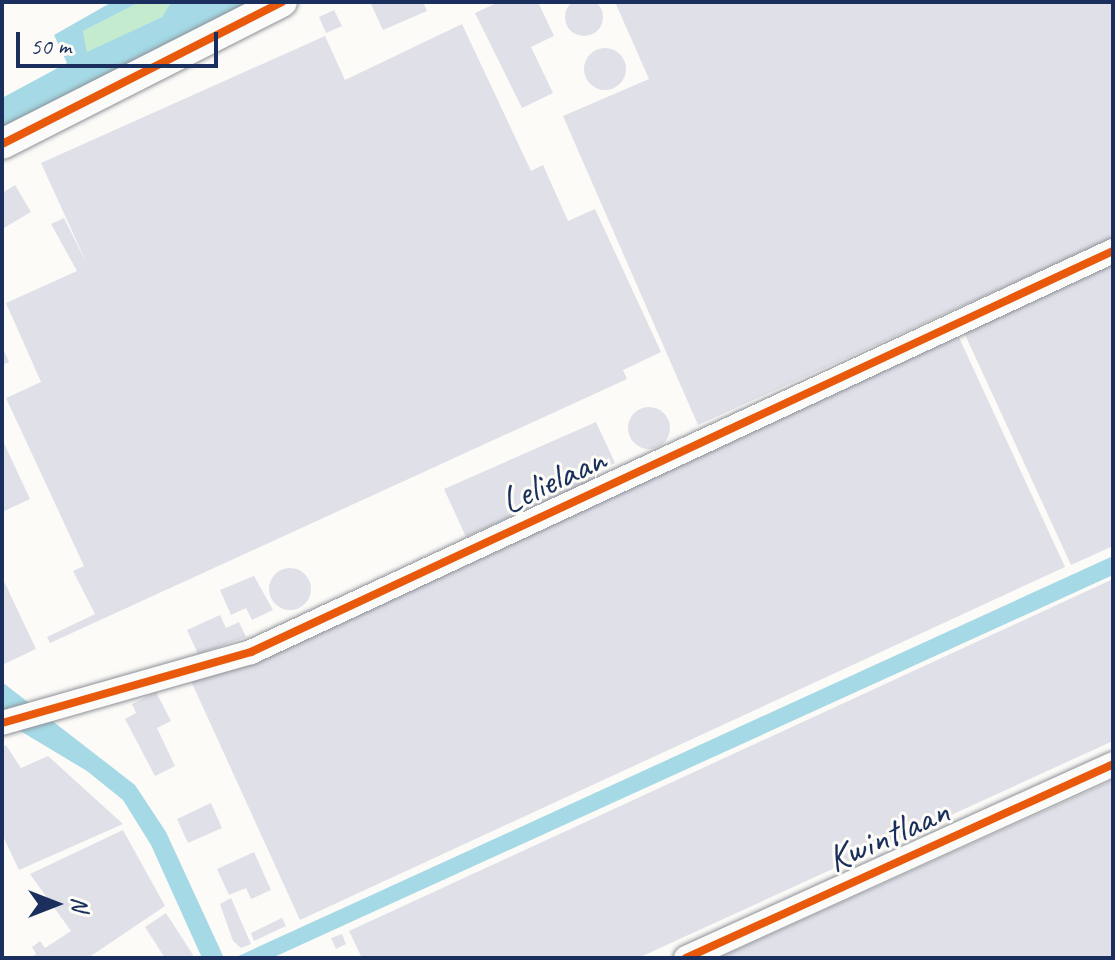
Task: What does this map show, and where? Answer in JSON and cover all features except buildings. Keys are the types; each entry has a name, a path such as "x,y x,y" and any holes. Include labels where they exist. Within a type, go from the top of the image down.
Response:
{"street":[{"path":"2,144 282,2"},
{"name":"Lelielaan","path":"2,723 251,652 1113,251"},
{"name":"Kwintlaan","path":"686,958 1113,764"}],"green space":[{"path":"140,2 171,2 162,17 87,53 83,31"}],"water":[{"path":"112,2 140,2 83,31 87,52 162,17 171,2 252,2 2,132 2,98 67,63 54,35"},
{"path":"1113,556 1113,575 272,958 234,958"},
{"path":"2,682 135,785 166,832 224,958 202,958 151,845 123,800 87,771 2,720"}],"cycle path":[{"path":"2,144 282,2"},
{"path":"2,723 251,652 1113,251"},
{"path":"686,958 1113,764"}]}
